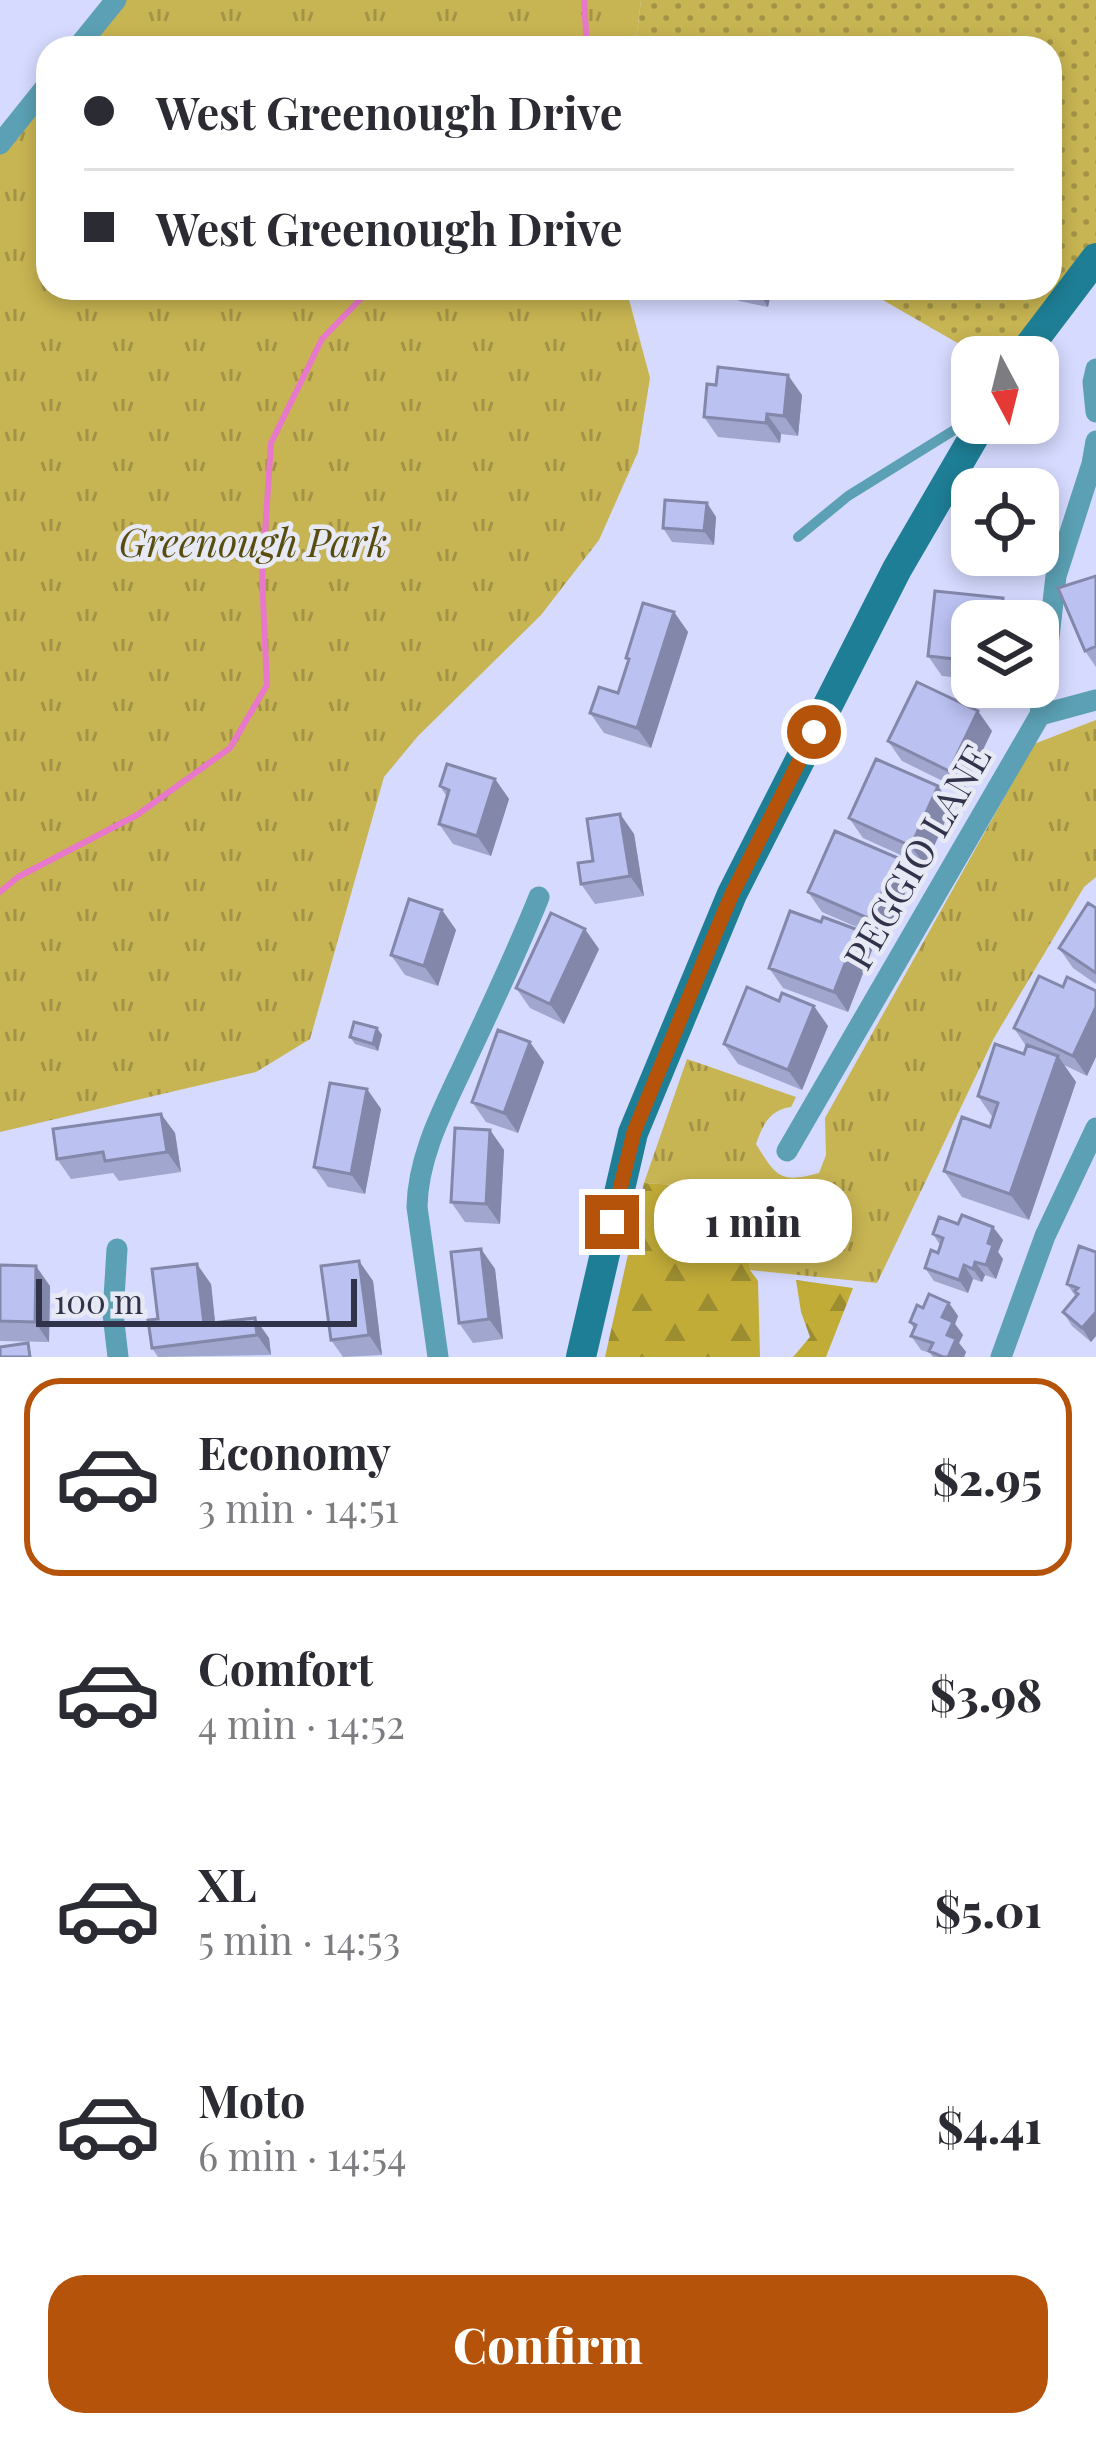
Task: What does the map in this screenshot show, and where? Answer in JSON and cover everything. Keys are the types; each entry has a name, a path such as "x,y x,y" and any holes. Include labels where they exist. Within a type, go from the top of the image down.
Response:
{"street":[{"path":"87,36 116,0"},
{"path":"0,144 36,99"},
{"path":"1039,336 1091,275"},
{"path":"1096,369 1096,412"},
{"name":"PEGGIO LANE","path":"787,1151 1040,715 1056,576 1086,513 1096,441"},
{"path":"581,1357 634,1132 732,894 897,569 970,444"},
{"path":"1040,715 1096,700"},
{"path":"438,1357 417,1207 418,1183 447,1103 539,897"},
{"path":"1001,1357 1046,1236 1096,1128"},
{"path":"117,1250 113,1314 118,1357"}],"lane":[{"path":"798,537 848,496 951,432"}],"green space":[{"path":"116,0 641,0 636,36 87,36"},
{"path":"641,0 1096,0 1096,258 1037,336 951,339 883,300 1062,300 1062,36 636,36"},
{"name":"Greenough Park","path":"36,99 36,300 629,300 650,378 638,452 599,540 541,615 418,736 384,777 310,1039 256,1072 0,1132 0,144"},
{"path":"1096,720 1096,877 1084,887 994,1038 877,1283 750,1270 744,1189 644,1183 687,1059 796,1097 791,1107 768,1120 756,1144 780,1175 795,1178 819,1173 826,1155 825,1118 1034,744"},
{"path":"644,1183 744,1189 750,1270 758,1281 760,1357 605,1357"},
{"path":"796,1280 853,1288 826,1357 793,1357 810,1337"}],"building":[{"path":"718,367 788,375 784,416 767,414 766,423 704,417 707,384 716,385"},
{"path":"665,500 707,503 704,531 663,528"},
{"path":"1096,576 1096,646 1085,651 1058,588"},
{"path":"935,591 1003,598 951,600 951,659 928,656"},
{"path":"643,603 674,612 637,728 590,713 599,687 618,693"},
{"path":"917,682 951,698 951,708 978,711 949,771 888,741"},
{"path":"876,759 938,786 911,846 849,818"},
{"path":"447,764 495,779 477,836 439,824 449,790 440,786"},
{"path":"620,814 630,876 581,884 578,863 593,861 587,819"},
{"path":"835,831 898,858 870,919 808,892"},
{"path":"409,899 442,910 424,966 391,955"},
{"path":"1088,903 1096,908 1096,973 1059,948"},
{"path":"790,911 858,930 834,992 769,968"},
{"path":"551,913 585,929 550,1004 516,988"},
{"path":"1039,976 1063,987 1067,977 1096,991 1096,1007 1073,1056 1014,1028"},
{"path":"747,987 779,1001 782,993 814,1006 788,1070 724,1044"},
{"path":"354,1022 377,1028 373,1044 350,1037"},
{"path":"498,1030 530,1042 504,1113 472,1102"},
{"path":"995,1044 1024,1054 1027,1045 1058,1056 1010,1194 944,1171 962,1117 990,1127 998,1103 978,1096"},
{"path":"330,1083 367,1089 351,1174 314,1167"},
{"path":"161,1114 167,1152 105,1161 103,1152 57,1159 53,1129"},
{"path":"455,1128 490,1130 486,1204 451,1202"},
{"path":"962,1215 993,1227 988,1243 993,1245 986,1265 975,1262 973,1269 964,1265 959,1280 925,1268 931,1250 938,1253 943,1238 933,1234 939,1217 958,1224"},
{"path":"1079,1246 1096,1252 1096,1312 1082,1328 1063,1312 1078,1294 1078,1288 1067,1284"},
{"path":"481,1249 489,1319 459,1323 451,1252"},
{"path":"359,1261 369,1335 331,1340 321,1266"},
{"path":"197,1264 204,1324 255,1318 257,1335 152,1348 148,1320 158,1319 152,1269"},
{"path":"0,1265 36,1266 35,1322 0,1321"},
{"path":"929,1294 949,1303 942,1317 953,1322 947,1335 956,1339 948,1357 929,1351 933,1343 911,1336 916,1325 910,1322 917,1305 923,1308"},
{"path":"28,1343 30,1357 0,1357 0,1347"}],"waterway":[{"path":"584,0 586,36"},
{"path":"0,892 18,877 137,815 230,748 267,685 262,578 271,443 322,339 359,300"}],"route":[{"path":"612,1222 634,1132 715,934 814,732"}]}
